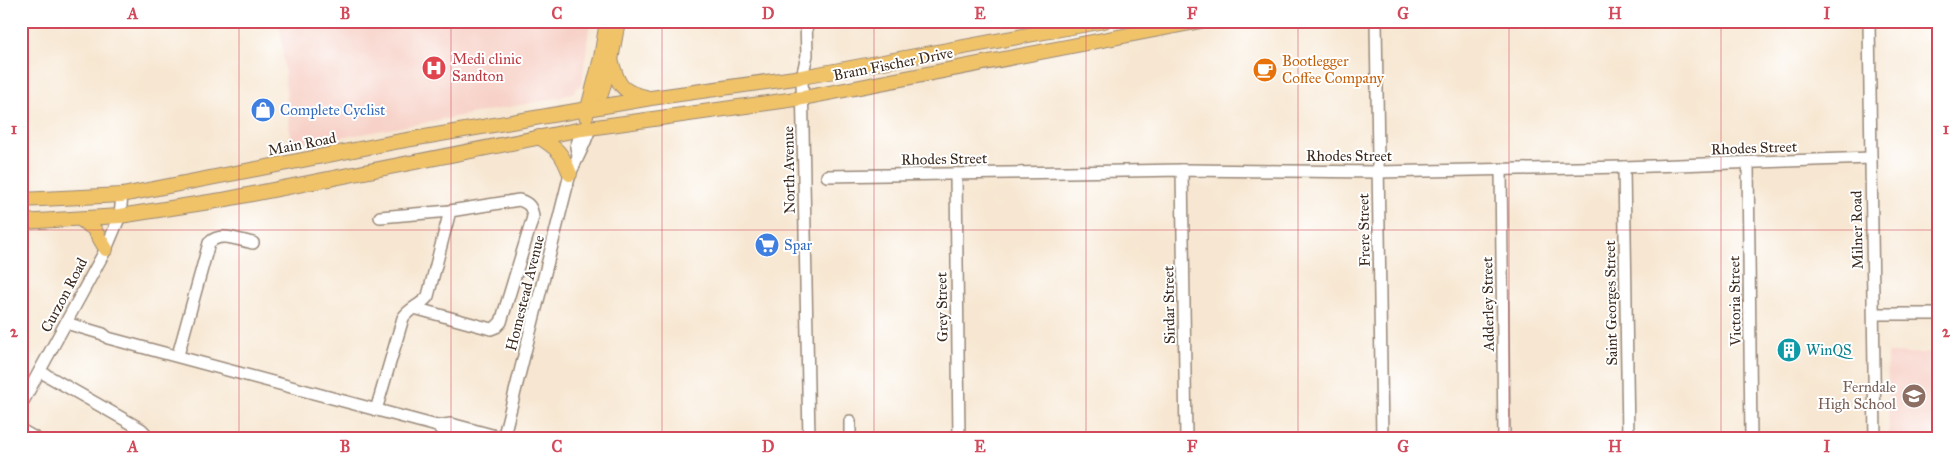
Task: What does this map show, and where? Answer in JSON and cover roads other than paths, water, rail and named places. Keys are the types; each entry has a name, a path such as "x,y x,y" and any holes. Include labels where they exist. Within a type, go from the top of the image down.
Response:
{"main road":[{"path":"592,109 607,21"},
{"path":"21,222 120,216 222,200 586,129 610,60 618,21"},
{"name":"Bram Fischer Drive","path":"592,109 651,98 802,77 1104,21"},
{"name":"Bram Fischer Drive","path":"586,129 803,98 1201,21"},
{"path":"610,60 621,87 635,95 651,98"},
{"name":"Main Road","path":"21,200 122,195 395,142 592,109"},
{"path":"539,137 556,147 561,153 570,174"},
{"path":"80,219 94,229 106,248"}],"street":[{"name":"North Avenue","path":"806,21 807,55 802,77 810,439"},
{"name":"Frere Street","path":"1376,21 1382,439"},
{"name":"Milner Road","path":"1869,21 1875,439"},
{"name":"Homestead Avenue","path":"503,439 570,174 578,155 585,147 586,129"},
{"name":"Rhodes Street","path":"827,176 1182,170 1378,172 1624,167 1871,158"},
{"name":"Victoria Street","path":"1748,163 1752,439"},
{"name":"Saint Georges Street","path":"1624,167 1628,439"},
{"name":"Adderley Street","path":"1501,169 1504,439"},
{"name":"Sirdar Street","path":"1182,170 1186,439"},
{"name":"Grey Street","path":"956,174 959,439"},
{"name":"Curzon Road","path":"21,406 41,372 106,248 120,216 122,195"},
{"path":"380,217 450,211 519,200 527,202 532,210 533,217 501,322 496,327 491,329 414,308"},
{"path":"376,410 403,318 428,296 450,211"},
{"path":"178,355 209,243 214,238 220,236 253,242"},
{"path":"1874,314 1939,314"},
{"path":"65,326 102,340 108,338 178,355 250,377 437,426 451,424 503,439"},
{"path":"41,372 141,429 145,433 146,439"},
{"path":"850,421 850,439"},
{"path":"437,426 443,431 468,439"},
{"path":"21,430 37,439"}],"place":[{"name":"Medi clinic Sandton","path":"434,68"},
{"name":"Bootlegger Coffee Company","path":"1265,70"},
{"name":"Complete Cyclist","path":"263,110"},
{"name":"Spar","path":"767,245"},
{"name":"WinQS","path":"1789,350"},
{"name":"Ferndale High School","path":"1914,396"}]}
